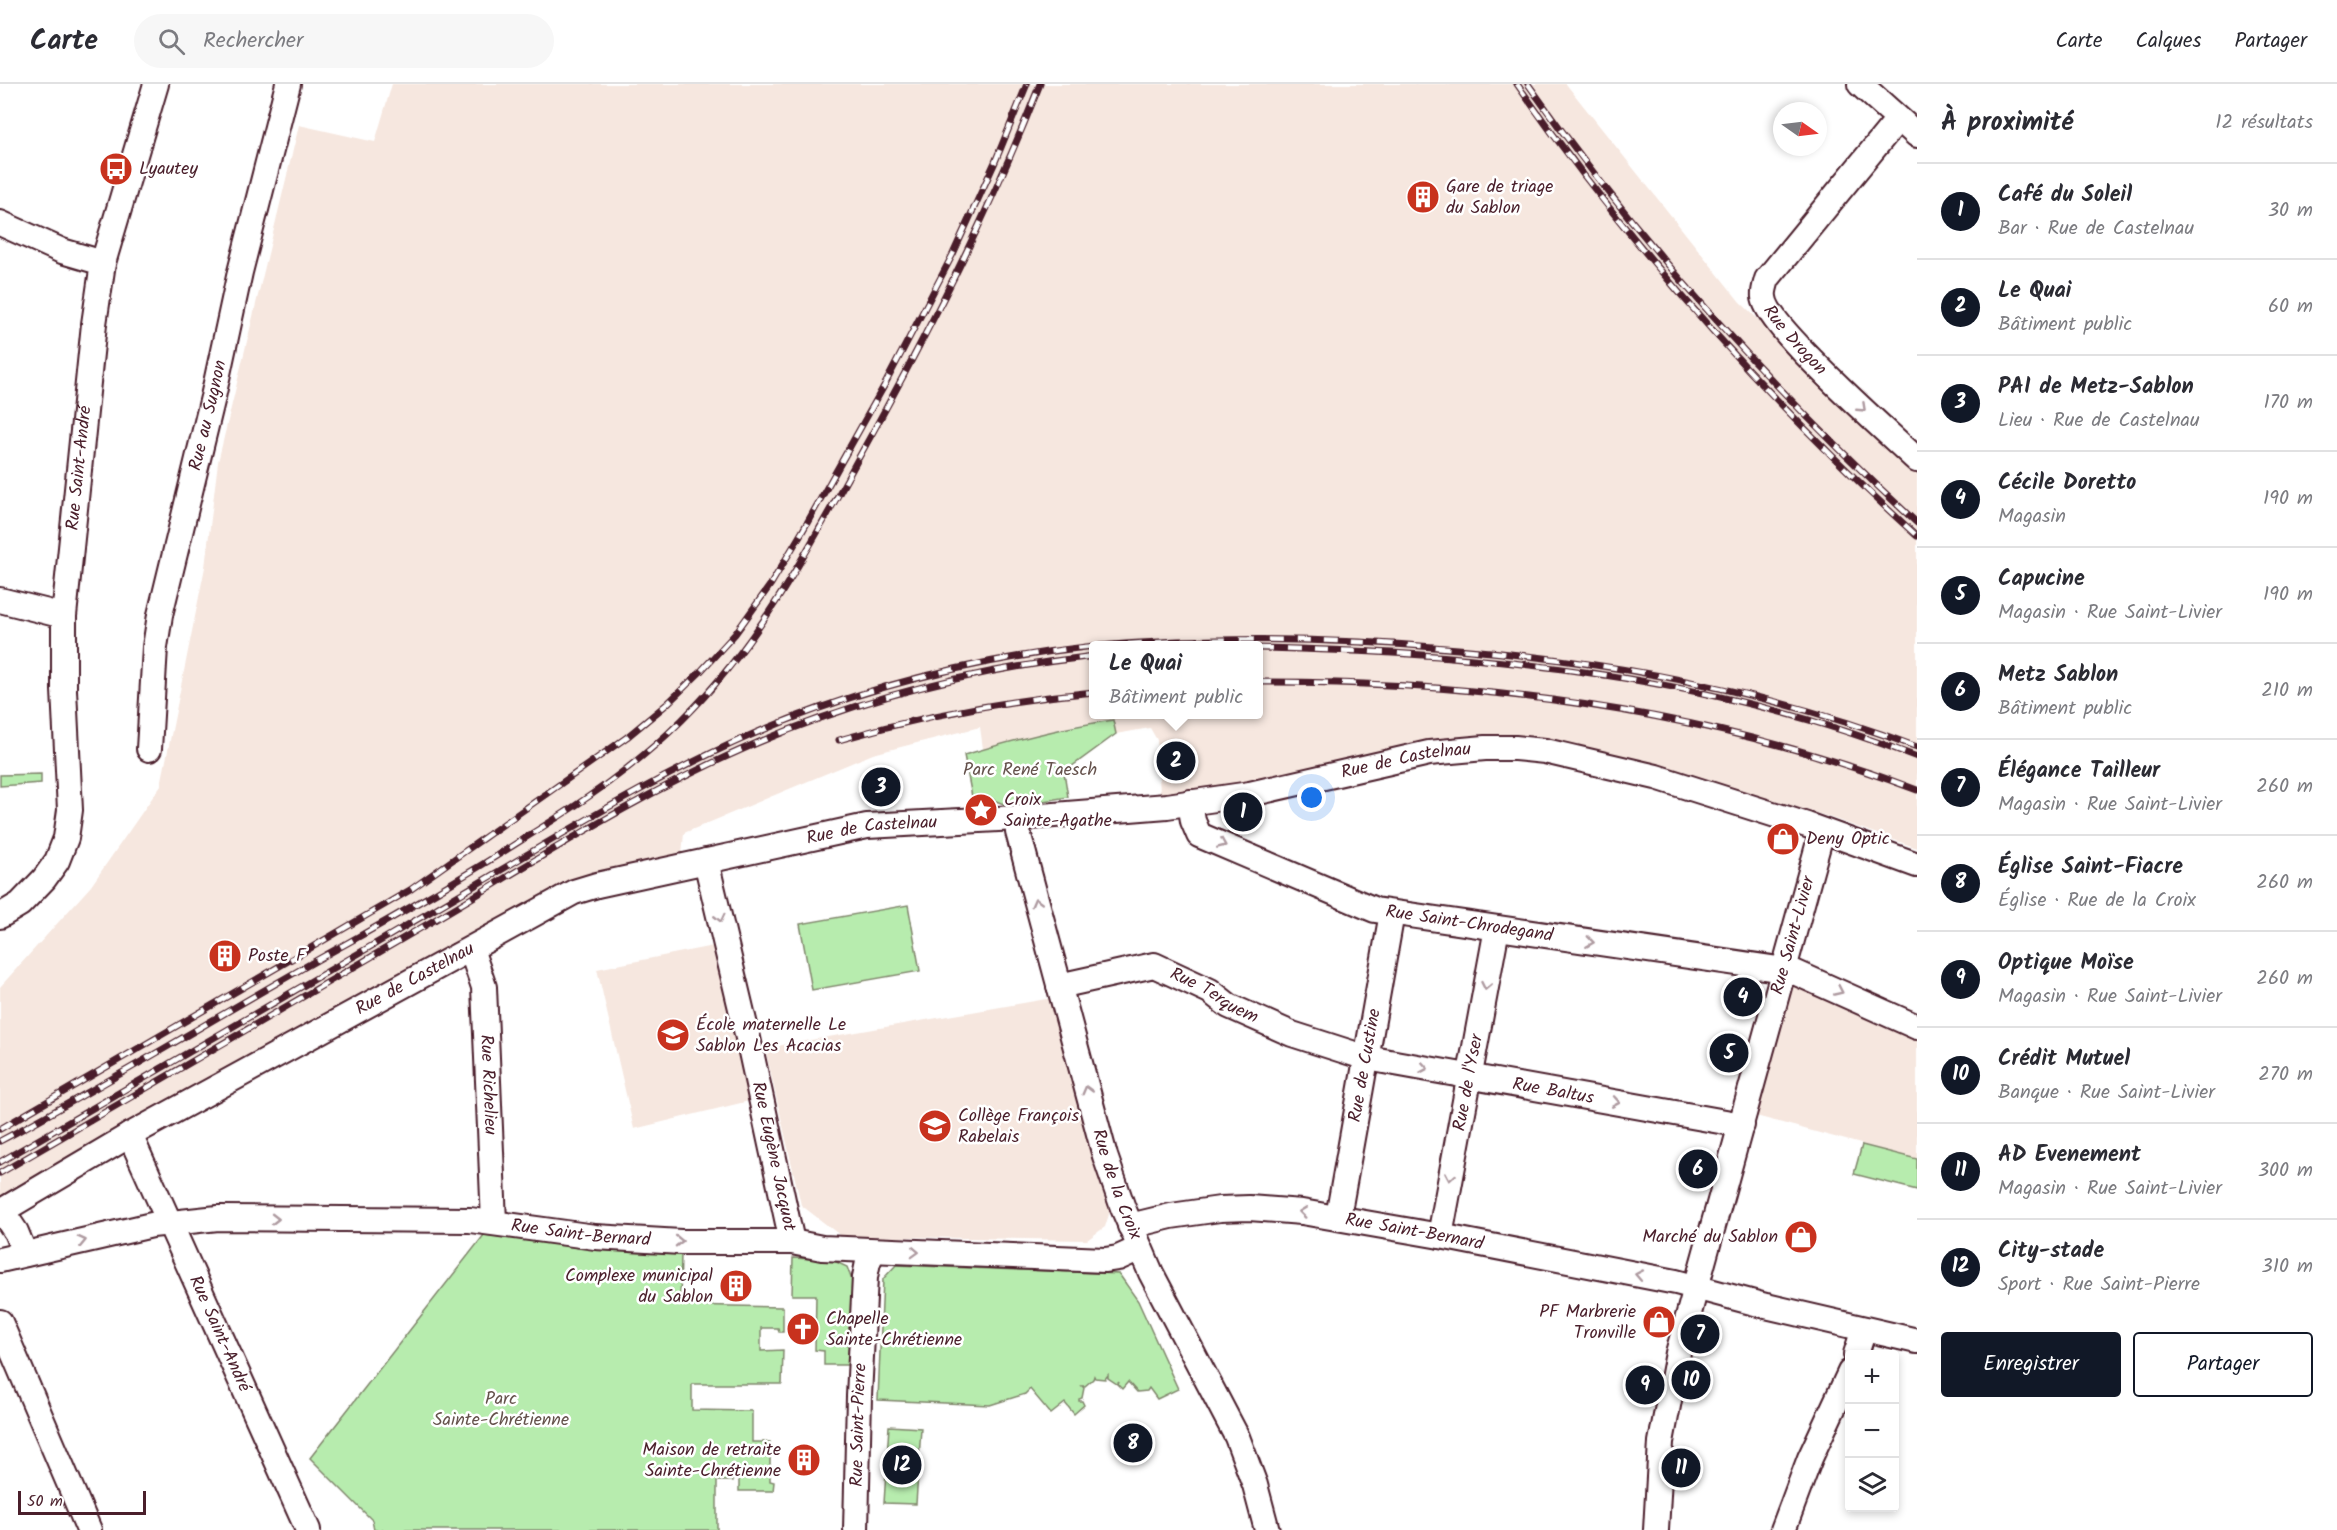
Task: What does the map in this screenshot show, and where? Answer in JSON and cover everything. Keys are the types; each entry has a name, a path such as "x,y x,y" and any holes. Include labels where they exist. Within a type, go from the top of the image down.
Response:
{"street":[{"name":"Rue Saint-André","path":"0,916 33,892 57,861 66,838 70,810 64,690 64,616 94,324 103,263 156,84"},
{"name":"Rue au Sugnon","path":"149,749 155,647 160,615 213,397 240,272 288,84"},
{"path":"1862,85 1917,135"},
{"name":"Rue Drogon","path":"1898,119 1767,279 1764,297 1770,313 1819,368 1917,460"},
{"path":"0,223 62,251 103,263"},
{"path":"0,600 64,616"},
{"name":"Rue de Castelnau","path":"1,1211 130,1136 574,892 867,826 1017,818 1190,802 1250,794 1429,753 1515,748 1575,758 1656,777 1822,831 1917,865"},
{"name":"Rue Saint-Chrodegand","path":"1190,802 1193,821 1199,835 1375,910 1785,970 1800,974 1917,1027"},
{"name":"Rue de la Croix","path":"1017,818 1018,832 1105,1156 1140,1248 1237,1437 1255,1485 1267,1530"},
{"name":"Rue Saint-Livier","path":"1656,1530 1661,1442 1678,1353 1822,831"},
{"name":"Rue Eugène Jacquot","path":"706,861 751,1049 792,1242"},
{"name":"Rue de Custine","path":"1338,1217 1392,913"},
{"name":"Rue de l'Yser","path":"1440,1236 1497,928"},
{"name":"Rue Richelieu","path":"471,949 484,987 494,1222"},
{"name":"Rue Terquem","path":"1059,986 1154,965 1210,991 1229,1005 1292,1034 1367,1058"},
{"name":"Rue Baltus","path":"1367,1058 1742,1125"},
{"name":"Rue Saint-André","path":"130,1136 171,1222 308,1530"},
{"name":"Rue Saint-Bernard","path":"1130,1226 1171,1216 1220,1209 1275,1209 1338,1217 1676,1282 1917,1341"},
{"path":"1,1211 16,1232 25,1254"},
{"name":"Rue Saint-Bernard","path":"0,1260 171,1222 218,1218 470,1220 595,1237 681,1242 792,1242 822,1248 873,1251 1105,1260 1118,1258 1140,1248"},
{"name":"Rue Saint-Pierre","path":"856,1530 865,1277 873,1251"},
{"path":"0,1323 89,1530"},
{"path":"1857,1350 1864,1329"},
{"path":"1783,1530 1810,1458 1845,1383"}],"shaded area":[{"path":"392,84 1566,84 1740,302 1917,470 1917,848 1826,816 1695,776 1482,739 1250,783 1160,794 1157,740 1150,728 1116,734 1113,720 1077,725 983,749 980,727 873,754 684,833 682,855 585,877 562,885 478,930 0,1202 0,987 91,886 161,785 205,567 218,462 299,125 375,142"},
{"name":"École maternelle Le Sablon Les Acacias","path":"713,946 749,1101 634,1129 597,969"},
{"path":"1801,984 1917,1038 1917,1159 1756,1116 1790,987"},
{"name":"Collège François Rabelais","path":"1052,998 1111,1208 1105,1227 1087,1240 841,1236 801,1205 765,1048"}],"green space":[{"name":"Parc René Taesch","path":"1113,720 1116,734 1064,772 1068,797 1037,802 1016,809 986,797 972,797 964,755 1038,734"},
{"path":"41,774 41,783 0,786 0,775"},
{"path":"908,905 920,971 812,990 800,924"},
{"path":"1862,1145 1917,1159 1917,1190 1854,1174"},
{"name":"Parc Sainte-Chrétienne","path":"484,1235 625,1250 681,1251 680,1305 783,1307 783,1332 779,1332 778,1328 761,1328 761,1351 783,1350 782,1384 692,1384 692,1410 752,1411 752,1442 770,1442 770,1481 774,1482 773,1491 739,1491 739,1478 733,1478 733,1481 717,1481 717,1530 374,1530 372,1520 310,1458"},
{"path":"793,1258 832,1260 847,1267 853,1283 848,1365 824,1365 824,1351 815,1350 816,1295 792,1295"},
{"path":"896,1265 1119,1274 1138,1301 1178,1389 1157,1399 1149,1388 1147,1391 1137,1392 1128,1382 1122,1389 1118,1385 1119,1382 1117,1384 1108,1378 1108,1375 1105,1379 1094,1376 1085,1386 1082,1386 1084,1388 1082,1398 1079,1401 1082,1401 1084,1405 1074,1414 1065,1403 1051,1414 1030,1389 1025,1394 990,1405 878,1400 883,1279"},
{"path":"889,1426 921,1428 916,1504 884,1503"}],"railway":[{"path":"0,1129 410,890 627,737 667,704 701,671 735,634 771,584 884,386 953,254 1027,84"},
{"path":"0,1141 482,865 569,810 608,782 646,753 682,720 709,691 758,629 820,528 908,367 978,228 1040,84"},
{"path":"1517,84 1607,206 1704,321 1808,431 1917,536"},
{"path":"1528,84 1617,202 1711,314 1811,420 1917,523"},
{"path":"1190,641 1369,642 1575,662 1633,671 1749,695 1862,727 1917,747"},
{"path":"0,1162 630,795 710,754 792,718 876,690 962,667 1089,647"},
{"path":"1263,648 1426,655 1593,673 1758,706 1838,729 1917,757"},
{"path":"0,1173 585,831 713,763 757,743 839,712 922,687 1007,669 1089,657"},
{"path":"1263,682 1426,687 1593,706 1675,720 1757,739 1838,762 1917,790"},
{"path":"839,740 965,710 1089,693"}],"place":[{"name":"Lyautey","path":"116,169"},
{"name":"Gare de triage du Sablon","path":"1423,197"},
{"name":"Le Quai","path":"1176,761"},
{"name":"PAI de Metz-Sablon","path":"881,787"},
{"name":"Croix Sainte-Agathe","path":"981,810"},
{"name":"Café du Soleil","path":"1243,812"},
{"name":"Deny Optic","path":"1783,839"},
{"name":"Poste F","path":"225,956"},
{"name":"Cécile Doretto","path":"1743,997"},
{"name":"École maternelle Le Sablon Les Acacias","path":"673,1035"},
{"name":"Capucine","path":"1729,1053"},
{"name":"Collège François Rabelais","path":"935,1126"},
{"name":"Metz Sablon","path":"1698,1169"},
{"name":"Marché du Sablon","path":"1801,1237"},
{"name":"Complexe municipal du Sablon","path":"736,1286"},
{"name":"PF Marbrerie Tronville","path":"1659,1322"},
{"name":"Chapelle Sainte-Chrétienne","path":"803,1329"},
{"name":"Élégance Tailleur","path":"1700,1334"},
{"name":"Crédit Mutuel","path":"1691,1380"},
{"name":"Optique Moïse","path":"1645,1385"},
{"name":"Église Saint-Fiacre","path":"1133,1443"},
{"name":"Maison de retraite Sainte-Chrétienne","path":"804,1460"},
{"name":"City-stade","path":"902,1465"},
{"name":"AD Evenement","path":"1681,1468"}]}
